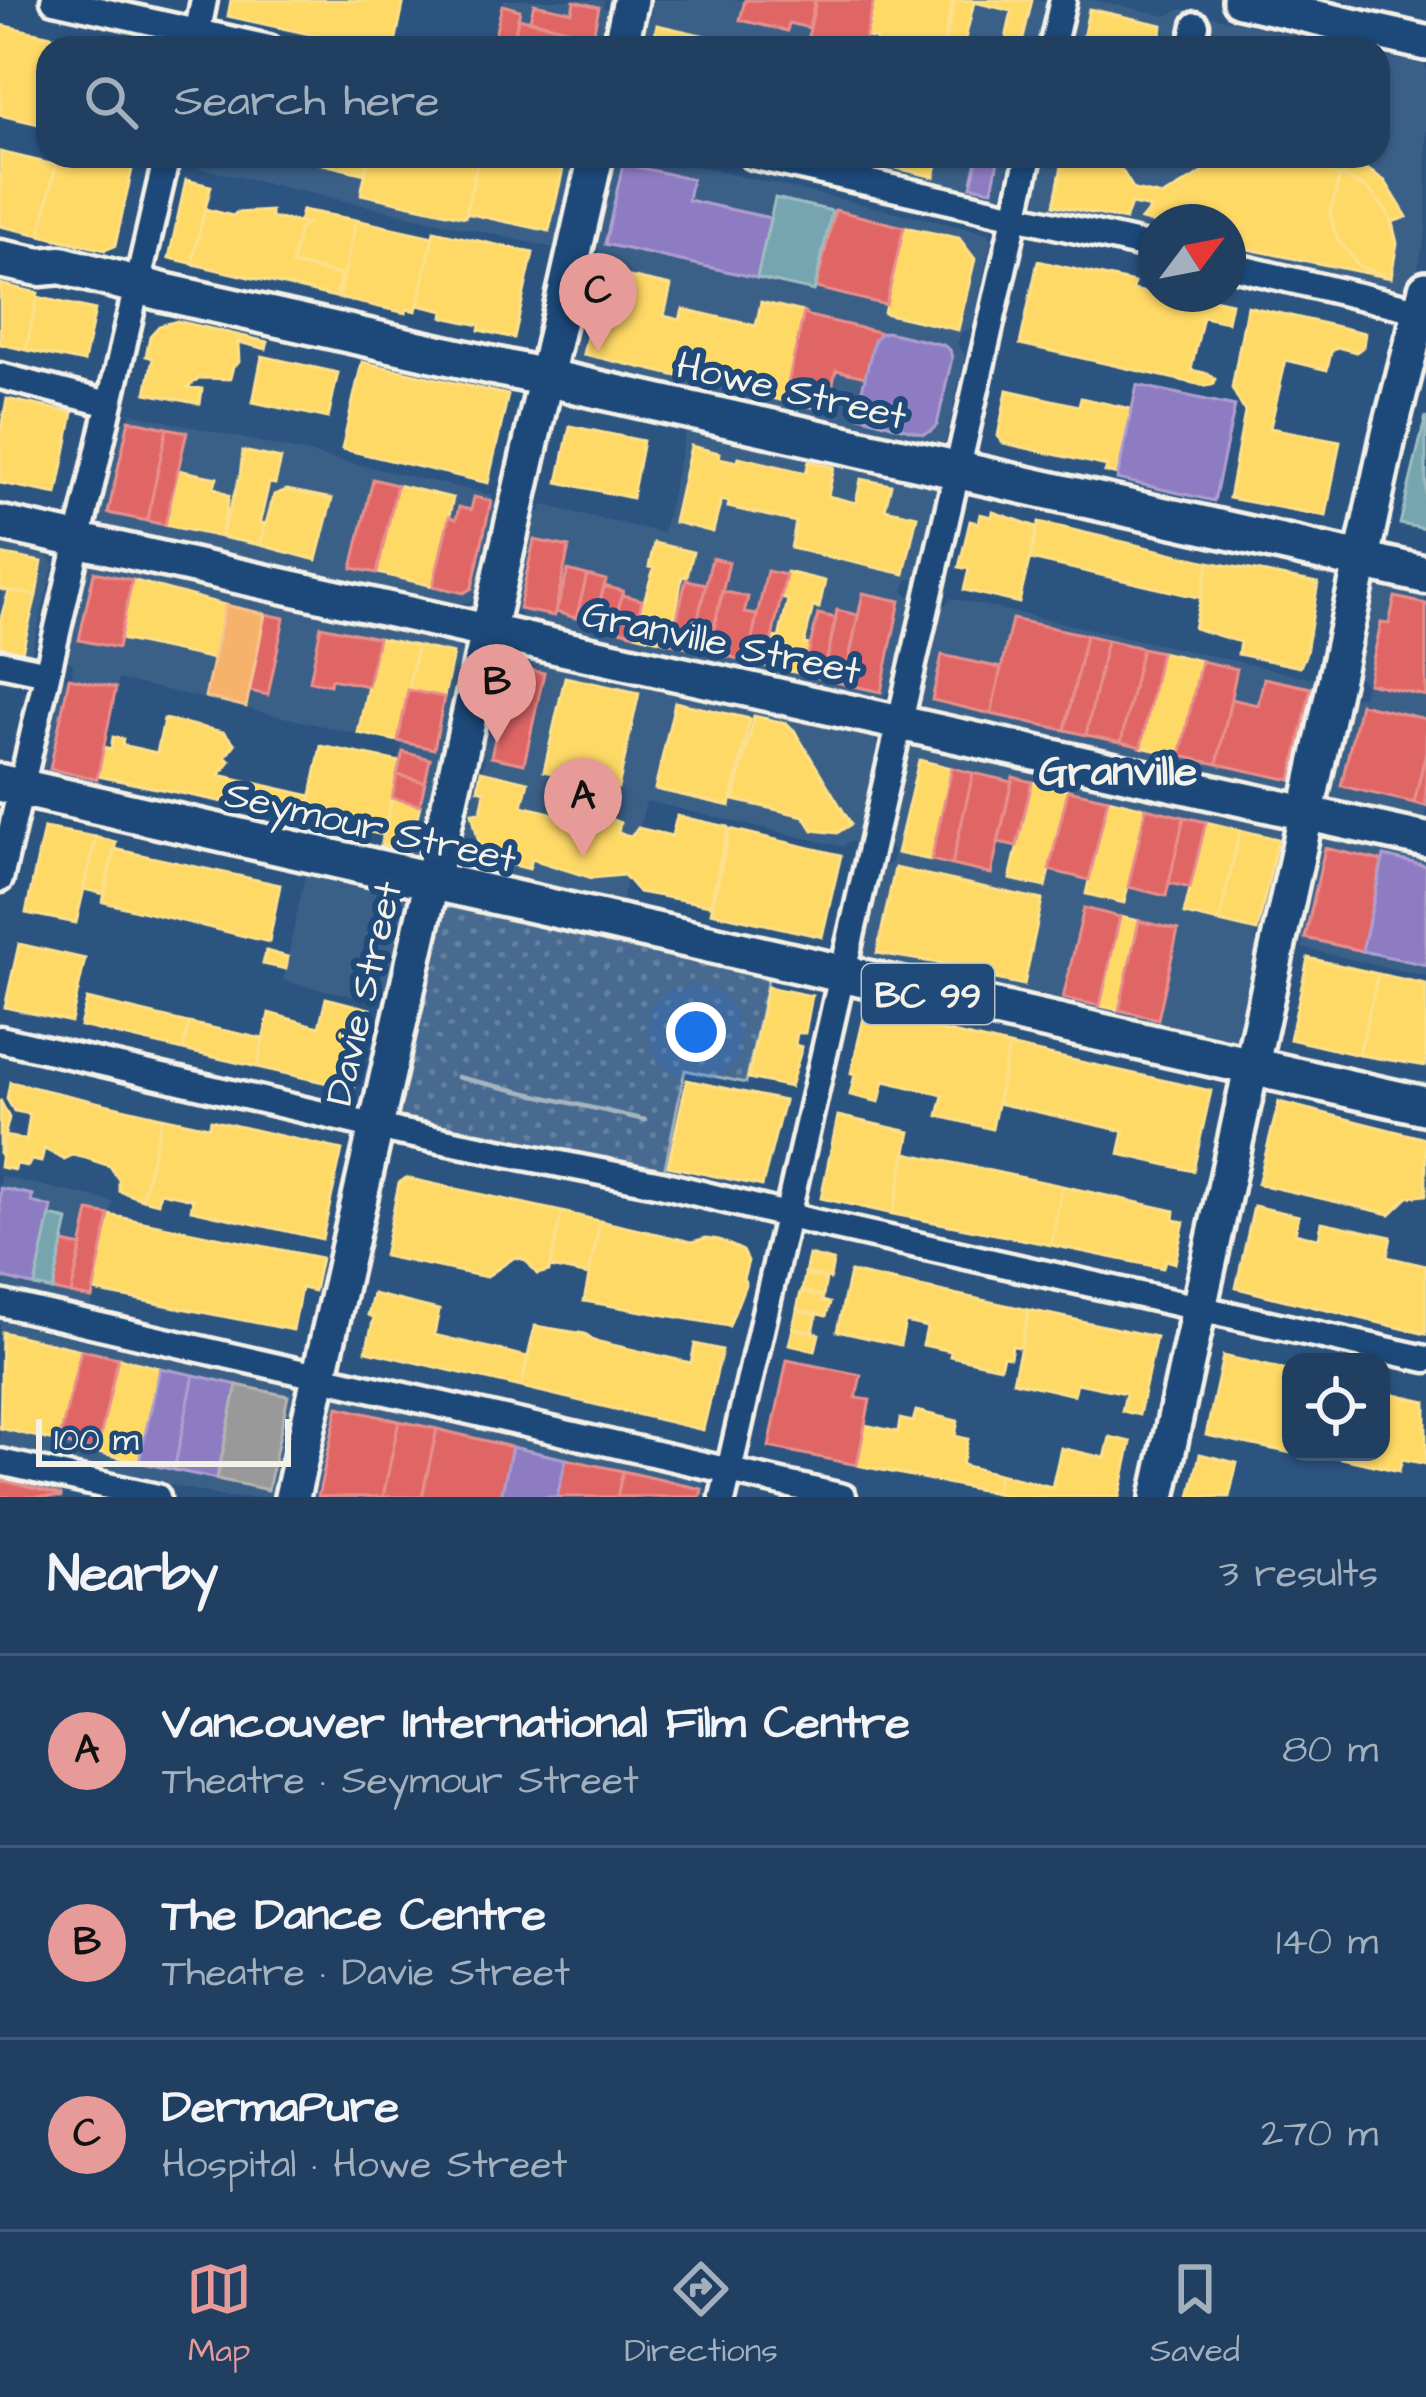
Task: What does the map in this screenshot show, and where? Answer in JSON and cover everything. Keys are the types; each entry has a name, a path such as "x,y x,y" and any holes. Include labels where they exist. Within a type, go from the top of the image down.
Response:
{"highway":[{"path":"0,237 45,251 61,265"},
{"name":"Howe Street","path":"0,259 40,267 61,265 1426,574"},
{"name":"Seymour Street","path":"12,786 1426,1106"}],"main road":[{"path":"623,36 631,0"},
{"path":"1240,0 1426,43"},
{"name":"Davie Street","path":"292,1497 593,168"},
{"path":"1158,1497 1388,438 1424,304"},
{"name":"Granville Street","path":"0,523 1426,840"}],"street":[{"path":"54,0 182,36"},
{"path":"197,36 204,0"},
{"path":"1055,36 1063,0"},
{"path":"0,879 13,815 12,786 49,668 164,168"},
{"path":"804,168 1138,244"},
{"path":"726,1485 1027,168"},
{"path":"1246,269 1424,304"},
{"path":"0,376 109,404"},
{"path":"0,663 38,671 49,668"},
{"path":"0,1039 1426,1359"},
{"path":"0,1303 320,1376 726,1485 843,1497"},
{"path":"0,1462 157,1497"}],"shaded area":[{"path":"504,0 604,0 611,14 605,36 496,36"},
{"path":"651,0 1047,0 1039,36 639,36 643,19 652,16"},
{"path":"1075,0 1093,0 1167,16 1181,9 1297,36 1067,36"},
{"path":"1390,58 1426,66 1426,232 1414,285 1408,290 1246,256 1246,204 1138,204 1138,232 1032,206 1038,168 1390,168"},
{"path":"199,168 571,168 554,248"},
{"path":"608,168 704,168 987,233 991,240 972,328 961,332 957,344 965,355 945,443 937,447 570,363 568,353 587,264 596,263 599,250 592,245"},
{"path":"854,168 1008,168 1002,195 992,199"},
{"path":"131,413 492,495 492,501 500,505 480,590 471,601 454,604 104,525 96,512 116,425"},
{"path":"687,426 933,482 936,489 916,579 907,579 903,592 912,598 893,683 884,697 874,699 529,621 512,607 531,514 541,512 543,505 663,533"},
{"path":"1,544 45,553 54,563 30,659 0,657"},
{"path":"93,559 455,641 464,658 417,856 411,860 379,853 402,744 118,679 96,790 45,773 41,760 59,679 72,676 73,665 64,656 84,569"},
{"path":"1381,583 1426,590 1426,823 1339,803 1328,792 1350,699 1363,696 1366,685 1356,674 1375,590"},
{"path":"950,598 1315,679 1320,688 1296,789 1287,792 924,710 919,694 938,607"},
{"path":"512,653 872,732 878,749 858,842 846,842 844,847 646,801 620,908 457,868 454,856 472,775 482,770 485,758 478,747 497,666"},
{"path":"917,742 1284,825 1288,833 1265,932 1257,932 1255,941 1262,947 1240,1045 865,962 861,951 879,868 891,864 894,851 885,837 903,756"},
{"path":"1321,836 1426,856 1426,976 1302,948 1303,941 1296,934 1315,846"},
{"path":"306,870 397,891 407,901 389,992 377,994 376,1001 283,981"},
{"path":"447,903 769,974 746,1083 685,1070 663,1177 400,1118 396,1111 442,907"},
{"path":"0,1176 113,1202 91,1308 0,1288"},
{"path":"0,1321 289,1387 296,1400 274,1497 224,1497 0,1446"},
{"path":"337,1397 695,1477 705,1483 706,1497 308,1497 330,1401"}],"building: Homes":[{"path":"231,0 404,0 396,36 318,36 228,16"},
{"path":"874,0 953,0 945,36 866,36"},
{"path":"955,0 1032,0 1024,36 1007,36 1012,11 974,2 966,36 947,36"},
{"path":"1089,9 1162,25 1161,36 1083,36"},
{"path":"0,25 52,36 36,36 36,123 0,115"},
{"path":"657,25 706,36 655,36"},
{"path":"0,152 36,160 36,168 55,168 40,235 0,226"},
{"path":"55,168 132,168 115,246 105,250 40,235"},
{"path":"366,168 476,168 465,217 361,194"},
{"path":"476,168 563,168 549,231 466,213"},
{"path":"896,168 936,168 934,177"},
{"path":"1062,168 1120,168 1134,190 1163,196 1205,168 1321,168 1340,175 1344,168 1366,168 1385,181 1407,217 1392,222 1397,243 1391,278 1246,249 1246,204 1131,204 1125,220 1054,205"},
{"path":"1340,175 1368,189 1388,213 1397,243 1391,278 1359,266 1338,240 1330,214"},
{"path":"186,180 211,186 205,209 233,216 271,211 271,218 299,222 302,210 356,220 339,298 169,258"},
{"path":"205,209 233,216 271,211 271,218 307,224 299,230 292,264 341,275 336,297 192,264"},
{"path":"356,220 433,237 416,311 407,309 406,313 339,298"},
{"path":"904,227 959,238 975,259 958,330 884,313"},
{"path":"434,231 533,253 514,338 479,330 480,325 443,317 444,311 418,305"},
{"path":"1038,261 1134,283 1138,312 1229,312 1227,322 1203,317 1191,370 1215,379 1206,386 1020,344"},
{"path":"602,271 671,286 664,316 680,320 683,309 756,326 761,302 804,312 784,401 583,354"},
{"path":"0,284 38,293 26,350 0,344"},
{"path":"37,297 95,310 84,362 26,350"},
{"path":"1247,306 1365,333 1363,347 1356,352 1337,347 1331,352 1327,370 1286,360 1270,428 1340,441 1326,516 1229,498 1245,412 1232,388"},
{"path":"177,321 268,342 266,349 238,342 239,362 230,379 199,378 188,387 202,389 200,404 146,393 153,358 146,356 150,336 159,326"},
{"path":"262,356 338,373 328,418 253,402"},
{"path":"362,362 508,395 488,483 342,449"},
{"path":"1007,390 1079,406 1081,398 1131,409 1117,475 1105,472 1107,466 1003,443 998,436"},
{"path":"7,399 73,413 57,494 0,483 0,434"},
{"path":"570,426 643,441 632,498 558,482"},
{"path":"691,446 720,453 719,458 738,462 739,457 806,473 809,461 834,467 828,496 856,503 861,479 891,485 885,509 917,516 904,574 791,548 796,522 728,507 729,502 721,500 713,532 674,522"},
{"path":"243,451 281,459 275,484 269,483 260,545 221,537"},
{"path":"178,470 217,478 214,487 229,496 221,537 165,525"},
{"path":"397,485 453,498 433,586 377,573"},
{"path":"287,490 332,499 316,560 260,545 274,495"},
{"path":"993,512 1037,527 1019,603 964,590 969,569 959,567 970,521 978,523 980,514 992,517"},
{"path":"1039,522 1209,562 1201,598 1030,559"},
{"path":"654,543 693,552 687,577 682,576 671,643 634,634 654,568 649,567"},
{"path":"0,554 42,562 36,596 0,589"},
{"path":"1209,562 1318,583 1300,667 1238,654 1240,642 1194,628"},
{"path":"787,572 825,581 804,644 810,645 803,674 766,666 788,600 781,598"},
{"path":"132,580 225,605 214,659 120,639"},
{"path":"9,591 36,596 22,652 0,647 0,621"},
{"path":"378,638 417,646 398,741 358,733"},
{"path":"417,646 453,654 444,697 408,690"},
{"path":"1161,652 1201,661 1180,756 1141,747"},
{"path":"565,677 639,693 618,788 544,771"},
{"path":"675,702 750,719 730,806 655,789"},
{"path":"754,716 785,723 794,730 851,824 837,833 813,830 804,816 734,800"},
{"path":"164,719 224,732 235,744 219,775 311,796 306,819 98,776 104,747 111,749 113,737 123,739 122,745 157,753"},
{"path":"321,746 400,762 384,835 306,819"},
{"path":"919,760 952,768 931,860 897,853"},
{"path":"481,771 528,782 522,806 555,814 596,813 620,823 618,833 631,836 638,828 672,836 677,816 728,827 710,905 639,892 624,875 592,878 532,859 529,869 487,858 472,813 481,812 485,791 478,789"},
{"path":"1032,782 1068,790 1045,887 1010,879"},
{"path":"392,798 420,805 409,851 381,845"},
{"path":"1108,799 1146,808 1124,903 1086,894"},
{"path":"1206,822 1240,830 1219,922 1184,914"},
{"path":"44,828 96,837 76,923 26,913"},
{"path":"730,829 841,855 822,937 711,912"},
{"path":"1240,830 1278,839 1257,931 1219,922"},
{"path":"96,837 116,842 104,894 83,889"},
{"path":"114,849 280,885 269,942 103,902"},
{"path":"895,868 1042,900 1024,985 962,972 963,967 877,953"},
{"path":"1120,917 1139,921 1119,1010 1100,1006"},
{"path":"19,944 85,959 71,1022 5,1007"},
{"path":"266,951 288,957 286,969 263,964"},
{"path":"1308,958 1378,974 1359,1055 1290,1039"},
{"path":"1378,974 1426,984 1426,1066 1359,1055"},
{"path":"767,987 812,996 805,1033 797,1033 795,1045 802,1047 790,1087 748,1078"},
{"path":"326,998 370,1009 354,1089 257,1067 269,1013 319,1027"},
{"path":"87,999 189,1023 183,1050 80,1026"},
{"path":"865,1013 1009,1046 992,1129 938,1116 943,1095 884,1081 879,1102 850,1095"},
{"path":"189,1023 263,1039 257,1067 183,1050"},
{"path":"1009,1046 1211,1091 1193,1171 1119,1154 1124,1131 997,1103"},
{"path":"687,1080 784,1101 762,1186 668,1166"},
{"path":"10,1082 162,1117 142,1199 119,1191 119,1180 110,1166 73,1155 64,1159 44,1149 41,1162 16,1164 15,1170 0,1167 4,1136 26,1140 30,1114 14,1111 7,1099"},
{"path":"0,1100 9,1118 0,1154"},
{"path":"1279,1102 1426,1139 1426,1195 1408,1197 1390,1214 1258,1184"},
{"path":"838,1116 910,1132 893,1214 821,1198"},
{"path":"162,1117 209,1127 211,1120 342,1150 322,1239 191,1210 193,1199 160,1192 158,1203 142,1199"},
{"path":"906,1153 1062,1186 1051,1245 893,1214"},
{"path":"406,1178 562,1212 549,1271 537,1274 526,1260 515,1257 486,1277 384,1256 399,1183"},
{"path":"1062,1186 1175,1211 1174,1220 1184,1222 1175,1263 1165,1260 1163,1268 1051,1245"},
{"path":"1254,1206 1299,1216 1295,1233 1307,1236 1319,1238 1322,1222 1391,1237 1387,1257 1426,1266 1426,1334 1236,1288"},
{"path":"562,1212 600,1221 589,1275 550,1267"},
{"path":"109,1215 321,1258 314,1291 301,1288 293,1330 94,1291"},
{"path":"600,1221 692,1242 719,1240 743,1251 748,1261 746,1282 729,1326 584,1301"},
{"path":"809,1255 833,1261 830,1279 805,1273"},
{"path":"850,1272 1029,1310 1021,1347 1012,1346 1010,1357 1003,1356 1000,1367 923,1345 927,1327 905,1322 900,1345 837,1331"},
{"path":"805,1275 826,1279 823,1296 802,1291"},
{"path":"801,1292 830,1303 826,1316 797,1309"},
{"path":"373,1294 439,1310 434,1335 528,1357 521,1387 366,1351 374,1317 368,1315"},
{"path":"797,1310 817,1315 813,1332 793,1327"},
{"path":"1029,1310 1156,1337 1139,1415 1122,1411 1126,1393 1077,1383 1074,1395 1013,1381"},
{"path":"535,1326 585,1334 595,1341 691,1363 695,1344 722,1350 703,1430 521,1387"},
{"path":"793,1328 819,1334 815,1351 789,1345"},
{"path":"2,1332 81,1350 59,1442 0,1428"},
{"path":"1223,1356 1282,1369 1282,1451 1206,1435"},
{"path":"118,1358 160,1368 139,1462 97,1452"},
{"path":"1390,1394 1426,1402 1426,1464 1402,1459 1399,1471 1355,1461 1390,1461"},
{"path":"916,1411 958,1421 955,1436 968,1439 962,1465 999,1474 995,1493 857,1465 865,1425 898,1432 900,1419 913,1422"},
{"path":"1110,1437 1131,1442 1119,1497 995,1493 999,1474 1052,1487 1061,1448 1105,1458"},
{"path":"1200,1454 1237,1463 1229,1497 1190,1497"}],"building: Shops":[{"path":"745,0 815,0 809,28 789,23 787,31 740,20"},
{"path":"816,0 874,0 866,36 808,36"},
{"path":"574,1 599,7 593,35 530,20 534,4 572,12"},
{"path":"502,5 520,10 515,36 495,36"},
{"path":"518,18 593,35 593,36 514,36"},
{"path":"835,210 904,227 886,305 816,288"},
{"path":"804,312 879,332 865,377 836,370 828,406 819,409 807,406 802,396 786,392"},
{"path":"129,420 167,428 147,521 108,513"},
{"path":"167,428 187,432 165,525 147,521"},
{"path":"373,479 397,485 377,573 352,568"},
{"path":"474,497 491,501 472,588 464,593 433,586 449,517 456,519 459,507 471,510"},
{"path":"534,540 569,547 554,616 519,609"},
{"path":"712,558 729,562 709,652 691,648"},
{"path":"568,570 587,575 576,618 556,612"},
{"path":"767,571 786,575 766,666 747,661"},
{"path":"94,572 132,580 118,648 79,640"},
{"path":"587,575 606,580 594,623 576,618"},
{"path":"686,580 706,584 691,648 671,643"},
{"path":"604,586 623,591 613,628 594,623"},
{"path":"722,591 748,597 744,613 757,615 747,661 709,652"},
{"path":"863,593 900,601 881,692 844,684"},
{"path":"622,595 642,600 634,634 613,628"},
{"path":"1395,597 1426,604 1426,696 1368,683 1381,623 1389,624"},
{"path":"837,610 858,615 844,684 823,679"},
{"path":"265,614 284,618 268,695 250,691"},
{"path":"818,614 836,618 823,679 803,674"},
{"path":"1012,619 1086,635 1065,730 991,714"},
{"path":"321,626 378,638 368,686 331,679 330,685 310,681"},
{"path":"1086,635 1107,640 1086,735 1065,730"},
{"path":"1107,640 1142,648 1121,742 1086,735"},
{"path":"1142,648 1161,652 1141,747 1121,742"},
{"path":"942,655 1001,668 991,714 932,700"},
{"path":"1201,661 1237,669 1217,764 1180,756"},
{"path":"510,666 544,673 524,764 491,757"},
{"path":"69,678 116,688 97,779 50,769"},
{"path":"1264,678 1311,688 1291,780 1217,764 1231,699 1258,705"},
{"path":"408,690 444,697 434,749 398,741"},
{"path":"1360,704 1426,719 1426,751 1414,803 1341,786"},
{"path":"1426,751 1426,806 1414,803"},
{"path":"403,752 430,759 425,782 397,775"},
{"path":"952,768 973,773 952,865 931,860"},
{"path":"973,773 1012,782 991,874 952,865"},
{"path":"397,775 425,782 420,805 392,798"},
{"path":"1013,777 1032,782 1017,846 998,842"},
{"path":"1068,790 1108,799 1089,880 1049,870"},
{"path":"1146,808 1184,817 1166,896 1128,887"},
{"path":"1184,817 1206,822 1190,888 1169,883"},
{"path":"1325,848 1382,861 1362,951 1305,938"},
{"path":"1084,908 1120,917 1100,1006 1063,998"},
{"path":"1139,921 1178,930 1158,1019 1119,1010"},
{"path":"89,1211 109,1215 92,1298 71,1294"},
{"path":"63,1243 82,1247 71,1294 53,1290"},
{"path":"81,1350 118,1358 97,1452 59,1442"},
{"path":"787,1360 861,1375 856,1398 870,1400 857,1465 769,1447"},
{"path":"338,1407 399,1421 383,1497 318,1497"},
{"path":"399,1421 437,1429 422,1497 383,1497"},
{"path":"437,1429 512,1447 501,1497 422,1497"},
{"path":"566,1459 623,1471 617,1497 557,1497"},
{"path":"623,1471 702,1489 700,1497 617,1497"},
{"path":"0,1480 61,1495 61,1497 0,1497"}],"building: Offices":[{"path":"622,168 692,179 688,200 770,218 757,278 605,244"},
{"path":"975,168 997,168 992,190 971,186"},
{"path":"887,332 950,350 937,425 931,431 923,434 860,416 858,406 874,341"},
{"path":"1137,385 1235,406 1214,501 1117,479"},
{"path":"1384,856 1426,866 1426,965 1362,951"},
{"path":"0,1188 33,1195 31,1202 52,1207 35,1286 0,1277"},
{"path":"160,1368 194,1375 174,1470 139,1462"},
{"path":"194,1375 237,1385 217,1479 174,1470"},
{"path":"512,1447 566,1459 557,1497 501,1497"}],"building: Health":[{"path":"225,605 265,614 246,707 205,697"}],"building: Public":[{"path":"775,198 832,211 814,291 757,278"},
{"path":"1426,416 1426,529 1400,524"},
{"path":"50,1216 68,1220 53,1290 35,1286"}],"building: Industry":[{"path":"237,1385 288,1396 268,1490 217,1479"}],"waterway":[{"path":"457,1077 645,1120"}],"place":[{"name":"DermaPure","path":"598,352"},
{"name":"The Dance Centre","path":"497,743"},
{"name":"Vancouver International Film Centre","path":"583,857"}],"district":[{"name":"Granville","path":"1118,770"}]}
